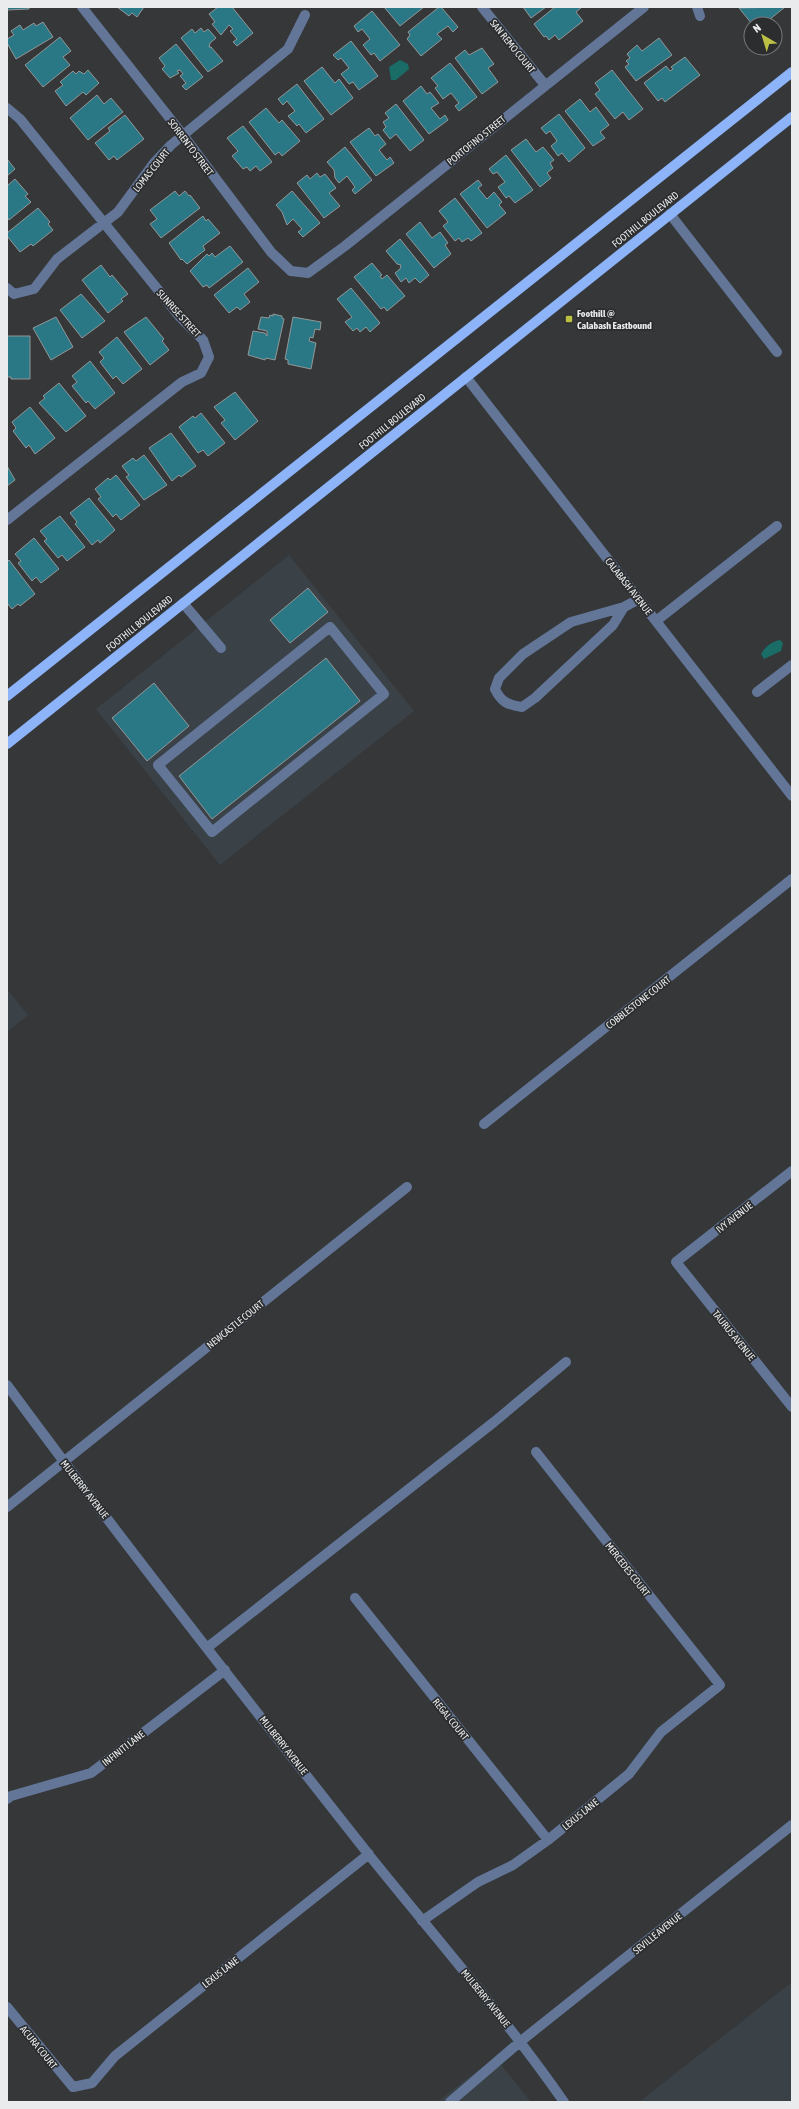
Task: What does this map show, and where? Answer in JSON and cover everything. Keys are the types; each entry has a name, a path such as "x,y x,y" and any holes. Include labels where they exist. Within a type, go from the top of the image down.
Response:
{"main road":[{"path":"7,696 792,72"},
{"name":"FOOTHILL BOULEVARD","path":"7,744 792,117"}],"street":[{"name":"SORRENTO STREET","path":"82,7 183,135 271,252 291,271 308,273"},
{"name":"SAN REMO COURT","path":"482,7 544,85"},
{"name":"PORTOFINO STREET","path":"308,273 340,250 544,85 644,7"},
{"name":"LOMAS COURT","path":"7,288 14,294 34,289 57,260 118,212 154,163 183,135 288,50 305,15"},
{"name":"SUNRISE STREET","path":"7,108 20,119 103,224 180,317 203,340 209,358 201,373 182,382 7,520"},
{"path":"670,214 778,352"},
{"name":"CALABASH AVENUE","path":"466,377 792,796"},
{"path":"656,621 777,526"},
{"path":"624,607 613,625 535,698 522,707 509,705 500,699 495,689 499,678 523,654 572,622 624,607 639,599"},
{"path":"183,603 221,648"},
{"path":"330,627 384,694 212,832 158,765 215,720 330,627"},
{"path":"757,692 792,665"},
{"name":"COBBLESTONE COURT","path":"484,1124 792,879"},
{"name":"IVY AVENUE","path":"676,1262 792,1171"},
{"name":"NEWCASTLE COURT","path":"7,1507 407,1187"},
{"name":"TAURUS AVENUE","path":"676,1262 792,1407"},
{"path":"208,1647 494,1422 566,1362"},
{"name":"MULBERRY AVENUE","path":"7,1385 64,1462 369,1854 521,2041 564,2102"},
{"name":"MERCEDES COURT","path":"536,1452 720,1685"},
{"name":"REGAL COURT","path":"355,1598 548,1840"},
{"name":"INFINITI LANE","path":"7,1799 11,1796 91,1773 225,1670"},
{"name":"LEXUS LANE","path":"422,1921 478,1882 513,1865 548,1840 628,1774 661,1732 720,1685"},
{"name":"SEVILLE AVENUE","path":"450,2102 521,2041 792,1825"},
{"name":"LEXUS LANE","path":"73,2087 92,2084 115,2056 369,1854"},
{"name":"ACURA COURT","path":"7,2007 73,2087"}],"shaded area":[{"path":"400,60 408,64 409,69 396,80 391,80 389,67"},
{"path":"289,555 414,711 220,865 96,709"},
{"path":"780,640 783,643 781,651 764,659 761,654 765,649 771,643"},
{"path":"7,989 28,1015 7,1032"},
{"path":"792,1982 792,2102 639,2102"},
{"path":"495,2057 531,2102 437,2102"}],"building":[{"path":"7,7 29,7 29,9 7,10"},
{"path":"117,7 144,7 137,17 132,13 129,16"},
{"path":"218,7 232,7 253,33 237,46 233,42 237,39 230,31 233,29 229,25 221,35 212,24 215,22 209,14"},
{"path":"384,7 424,7 400,26"},
{"path":"439,7 441,7 458,27 453,32 448,26 437,34 442,39 421,56 407,39 410,35 408,32"},
{"path":"523,7 546,7 531,18"},
{"path":"555,7 582,7 576,12 583,21 559,40 555,35 549,40 546,36 544,37 534,24"},
{"path":"785,7 774,16 746,16 739,8"},
{"path":"372,11 400,45 380,61 374,53 371,55 363,45 370,39 362,29 358,32 354,26"},
{"path":"43,22 53,37 16,59 7,43 7,39 14,35 11,31 20,25 23,30 34,23 36,26"},
{"path":"201,28 204,32 208,29 216,38 210,43 209,47 211,47 223,61 208,72 181,38 192,29 195,33"},
{"path":"60,37 71,51 63,57 70,65 43,87 25,65"},
{"path":"659,38 672,55 636,81 625,67 629,64 626,61 630,58 627,54 637,45 642,51"},
{"path":"351,41 378,76 359,90 353,82 349,84 341,74 349,68 341,58 338,60 333,55"},
{"path":"176,44 203,77 186,90 182,86 186,83 180,76 183,74 180,70 177,71 179,73 170,78 162,69 165,66 159,58"},
{"path":"482,48 494,64 488,68 498,82 482,94 455,58 465,50 469,55"},
{"path":"685,57 700,75 665,102 662,98 658,101 644,83 666,66 670,71 673,69 671,67"},
{"path":"450,63 477,97 459,111 455,106 459,103 451,93 443,99 435,88 438,86 431,78"},
{"path":"322,67 335,83 339,79 353,98 331,115 304,81"},
{"path":"88,70 99,83 86,95 83,92 66,106 55,91 63,85 60,82 73,71 76,74 79,71 84,74"},
{"path":"612,70 643,109 629,120 623,112 615,119 595,94 600,90 595,83"},
{"path":"297,84 324,119 306,133 299,124 297,126 288,116 295,111 287,101 283,105 278,99"},
{"path":"421,86 427,94 430,92 439,103 431,108 440,119 445,115 448,120 429,134 403,101"},
{"path":"97,95 104,104 111,98 123,112 88,140 70,118"},
{"path":"580,99 590,112 596,107 609,125 600,132 605,138 593,146 565,111"},
{"path":"396,104 424,140 410,151 396,134 390,139 383,130 386,127 383,122 389,118 385,113"},
{"path":"266,108 279,123 282,120 300,141 282,156 279,152 275,155 249,122"},
{"path":"559,114 585,148 569,162 562,153 558,156 551,146 557,141 550,131 546,134 541,128"},
{"path":"125,115 144,139 117,160 114,156 109,160 95,143 110,131 108,128"},
{"path":"243,126 272,162 260,171 256,166 250,171 247,167 243,169 232,156 238,151 227,138"},
{"path":"369,128 375,136 378,134 386,144 379,150 387,160 390,157 394,163 376,176 350,142"},
{"path":"526,139 536,152 543,147 554,160 550,163 553,168 547,173 551,178 540,187 511,150"},
{"path":"345,147 372,180 355,194 352,190 355,187 347,176 339,183 335,178 334,170 327,162"},
{"path":"506,155 533,190 515,203 509,196 506,198 498,187 505,182 497,172 493,174 489,169"},
{"path":"7,159 15,169 7,176"},
{"path":"317,173 320,177 325,174 336,188 329,193 340,206 324,218 297,183 307,175 310,179"},
{"path":"15,179 28,194 25,196 31,202 9,220 7,217 7,186"},
{"path":"478,180 482,185 478,188 487,199 494,192 502,202 499,205 506,213 487,228 460,194"},
{"path":"175,191 179,196 185,191 200,208 161,238 150,224 157,219 150,210"},
{"path":"292,191 320,223 303,237 298,232 302,229 293,219 287,225 282,212 276,205"},
{"path":"455,198 482,233 471,241 468,238 462,242 459,238 455,241 443,226 448,222 439,211"},
{"path":"38,208 50,222 48,224 53,230 33,246 31,244 20,252 7,236 7,233"},
{"path":"203,216 206,221 208,219 220,233 203,246 205,250 187,264 182,259 181,260 169,243"},
{"path":"420,222 432,238 440,232 448,243 445,245 451,254 434,268 406,234"},
{"path":"400,239 429,275 420,283 415,278 409,283 406,278 401,282 395,273 400,269 401,265 397,264 386,251"},
{"path":"230,246 243,262 209,288 207,285 203,287 190,271 207,254 209,256 212,253 215,257"},
{"path":"372,263 382,275 380,276 382,279 387,275 405,296 387,311 384,307 381,309 354,277"},
{"path":"101,265 110,277 112,275 128,294 121,299 123,301 108,313 82,280"},
{"path":"248,268 259,282 244,294 250,302 240,310 237,307 229,313 214,295"},
{"path":"351,288 380,323 370,332 366,327 360,332 357,328 353,331 345,322 352,317 337,299"},
{"path":"81,294 105,321 82,338 60,310"},
{"path":"273,314 282,316 284,319 275,360 266,358 265,360 248,355 253,331 265,333 267,336 267,331 258,329 261,317 269,318 270,315 273,316"},
{"path":"56,317 73,347 51,360 33,328"},
{"path":"146,317 164,339 162,341 169,350 150,365 124,332"},
{"path":"293,317 321,322 320,330 315,329 313,338 310,337 309,341 316,343 311,369 288,364 288,360 285,359"},
{"path":"7,336 30,336 30,379 11,379 11,377 7,377"},
{"path":"117,337 142,369 123,384 116,376 113,379 100,362 104,358 99,352"},
{"path":"90,361 115,393 95,409 88,401 86,403 72,386 77,382 72,376"},
{"path":"59,383 86,416 66,432 39,403 45,398 43,396"},
{"path":"235,392 258,421 235,440 221,423 225,420 214,407"},
{"path":"30,407 55,438 35,454 29,445 26,448 13,431 16,428 12,422"},
{"path":"201,413 225,443 208,456 203,450 198,453 179,427 193,416 195,418"},
{"path":"171,433 196,466 181,477 179,475 172,481 149,448"},
{"path":"144,455 167,485 144,500 126,477 129,475 122,466 133,458 136,461"},
{"path":"7,466 15,480 7,486"},
{"path":"116,475 140,505 121,520 116,514 113,517 98,499 101,497 95,489 108,478 110,480"},
{"path":"89,498 115,530 100,543 98,540 92,545 75,524 77,522 70,513"},
{"path":"60,516 85,547 67,561 62,555 58,558 44,541 47,539 40,531"},
{"path":"34,538 59,569 41,583 36,577 32,581 18,563 21,561 15,554"},
{"path":"9,560 35,594 20,606 18,604 12,609 7,603 7,562"},
{"path":"308,588 328,612 290,643 270,620"},
{"path":"326,658 360,701 212,819 179,776"},
{"path":"154,683 189,726 147,761 112,718"}],"place":[{"name":"Foothill @ Calabash Eastbound","path":"569,319"}]}
